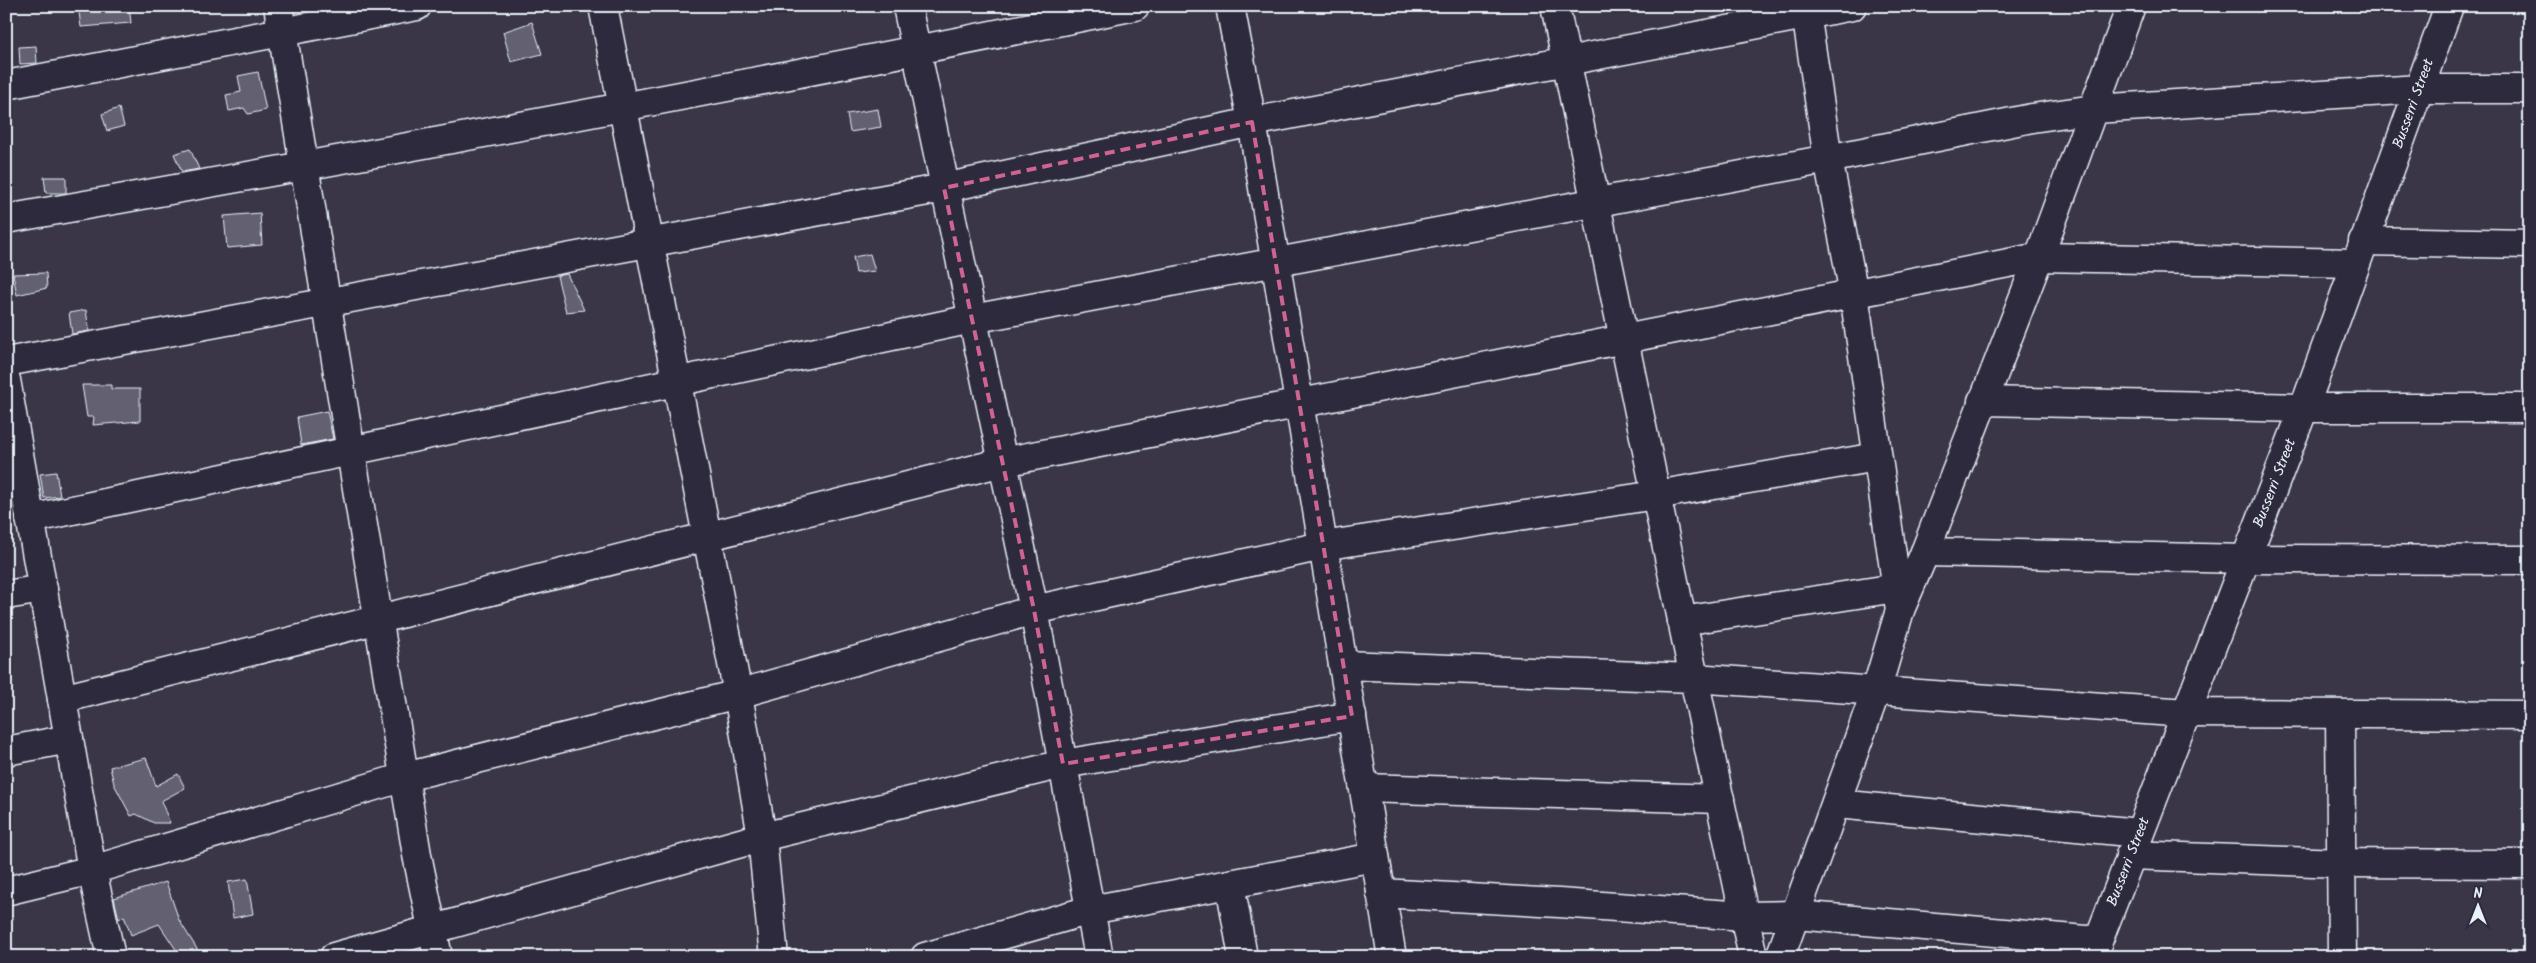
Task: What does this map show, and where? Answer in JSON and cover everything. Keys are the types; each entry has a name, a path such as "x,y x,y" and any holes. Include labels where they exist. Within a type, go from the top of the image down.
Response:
{"street":[{"path":"6,85 280,19 417,6"},
{"path":"603,6 738,694 762,836 774,957"},
{"path":"907,6 1034,610 1099,957"},
{"path":"6,219 304,167 915,51 1135,6"},
{"path":"1230,6 1276,262 1392,957"},
{"path":"1555,6 1753,957"},
{"path":"6,362 944,188 1252,122 1567,61 1806,11 1852,6"},
{"path":"1780,957 1837,804 1876,691 1898,599 1925,552 2039,257 2131,6"},
{"name":"Busserri Street","path":"2095,949 2188,713 2304,408 2449,6"},
{"path":"1806,11 1828,159 1854,294 1898,599"},
{"path":"280,19 405,777 438,957"},
{"path":"30,519 972,319 1828,159 2032,118 2094,109 2420,89 2530,89"},
{"path":"62,699 1003,462 2039,257 2359,252 2530,244"},
{"path":"6,380 11,432 30,519 92,870 111,957"},
{"path":"1982,401 2304,408 2530,408"},
{"path":"6,891 92,870 405,777 738,694 1034,610 1322,546 1656,495 1877,457"},
{"path":"1925,552 2247,559 2530,560"},
{"path":"6,595 43,589"},
{"path":"1682,621 1898,599"},
{"path":"1343,665 1694,678 2188,713 2530,714"},
{"path":"2340,714 2342,957"},
{"path":"334,957 762,836 1063,764 1352,716"},
{"path":"6,751 69,739"},
{"path":"1364,788 1720,799"},
{"path":"1837,804 2135,844 2341,863 2530,864"},
{"path":"938,955 1090,910 1375,857"},
{"path":"1230,884 1243,957"},
{"path":"1381,893 1744,916 1796,916 2095,949"}],"highlighted area":[{"path":"1252,122 1352,716 1063,764 1034,610 944,188"}],"building":[{"path":"129,6 131,23 81,27 79,12"},
{"path":"532,22 542,54 511,62 503,32"},
{"path":"36,46 37,63 20,64 19,47"},
{"path":"258,72 266,110 248,114 244,108 229,111 226,95 241,92 238,76"},
{"path":"119,108 124,126 107,131 102,114"},
{"path":"878,109 881,127 850,132 847,114"},
{"path":"190,149 199,169 182,172 174,154"},
{"path":"44,177 66,177 66,193 46,193"},
{"path":"260,213 262,245 227,248 224,216"},
{"path":"870,254 875,271 856,273 853,257"},
{"path":"46,273 47,288 17,295 13,274"},
{"path":"567,274 584,310 566,312 557,276"},
{"path":"86,310 89,331 72,334 69,313"},
{"path":"82,385 111,385 111,389 140,389 140,421 93,425 94,417 87,417"},
{"path":"327,411 333,439 301,445 297,417"},
{"path":"56,472 60,496 44,498 40,474"},
{"path":"146,758 156,786 178,774 185,788 161,801 170,823 154,823 136,814 131,816 114,784 110,767"},
{"path":"247,879 253,914 233,918 228,882"},
{"path":"166,882 179,920 202,957 181,957 159,924 131,935 124,916 119,919 114,898"}]}
